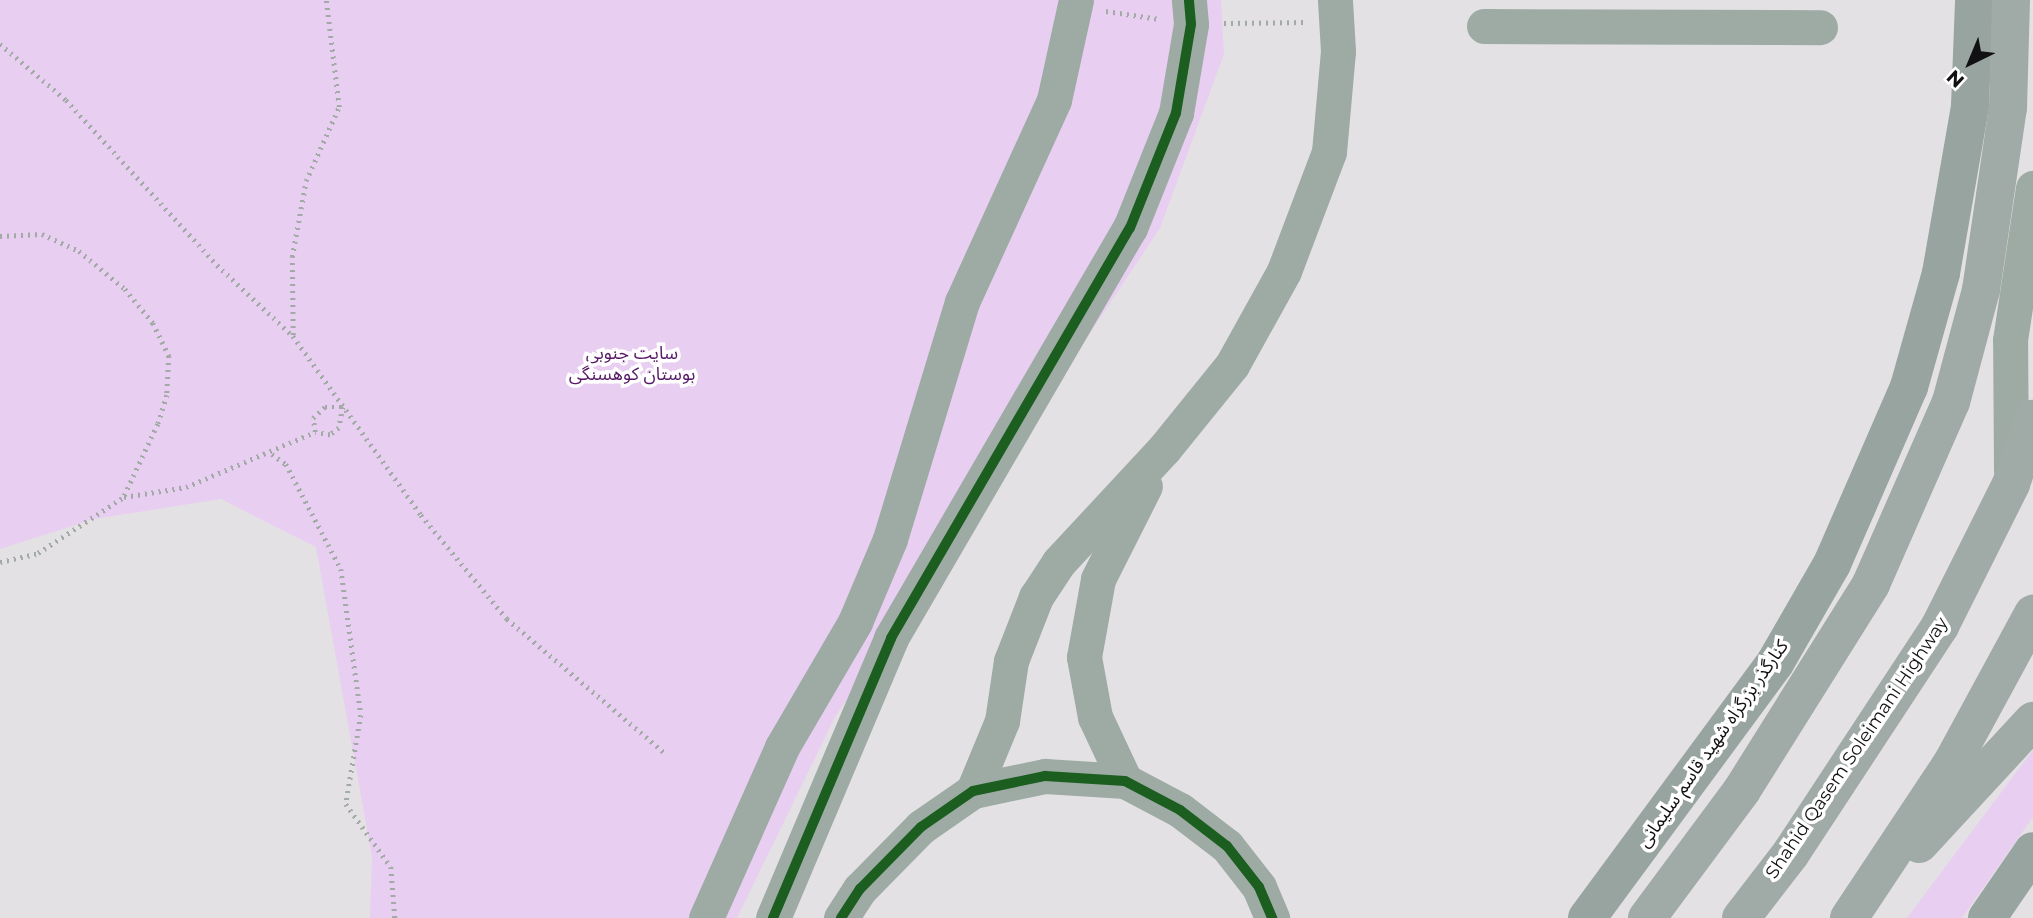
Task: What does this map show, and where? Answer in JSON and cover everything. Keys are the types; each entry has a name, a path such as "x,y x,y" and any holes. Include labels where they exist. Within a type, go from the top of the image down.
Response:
{"highway":[{"path":"1647,918 1742,790 1871,584 1951,402 1981,290 2008,108 2011,0"},
{"name":"Shahid Qasem Soleimani Highway","path":"1741,918 1791,853 1940,626 2011,485 2033,419"},
{"path":"1855,910 1952,763 2033,614"},
{"path":"1855,910 1982,781 2033,721"}],"main road":[{"name":"کنارگذر بزرگراه شهید قاسم سلیمانی","path":"1587,918 1775,663 1832,564 1909,387 1941,274 1970,106 1974,0"},
{"path":"1987,918 2033,851"}],"street":[{"path":"706,918 782,747 855,622 890,539 962,302 1054,100 1076,0"},
{"path":"773,918 891,638 1130,228 1176,113 1191,24 1189,0"},
{"path":"973,791 1002,721 1011,661 1036,597 1059,562 1164,450 1231,365 1284,271 1329,152 1338,51 1335,0"},
{"path":"1484,26 1821,27"},
{"path":"2011,485 2010,340 2033,188"},
{"path":"1125,781 1095,717 1084,657 1098,579 1164,450"},
{"path":"841,918 860,889 921,827 973,791 1045,776 1125,781 1180,810 1227,846 1259,887 1272,918"}],"path":[{"path":"293,336 292,257 306,181 340,107 326,0"},
{"path":"0,44 66,100 217,265 293,336 421,514 507,619 664,753"},
{"path":"0,236 41,234 79,251 125,289 153,323 169,356 167,396 158,424 124,497"},
{"path":"315,432 313,418 325,407 343,407"},
{"path":"0,562 38,552 124,497 186,487 272,454 315,432 330,435 339,428 343,407"},
{"path":"272,454 286,464 341,569 361,715 346,804 391,867 396,918"}],"green space":[{"name":"سایت جنوبی بوستان کوهسنگی","path":"0,0 1221,0 1224,54 1160,228 835,717 737,918 370,918 372,857 316,547 221,499 94,519 0,549"},
{"path":"2033,750 2033,817 1962,918 1907,918"}],"cycle path":[{"path":"773,918 891,638 1130,228 1176,113 1191,24 1189,0"},
{"path":"841,918 860,889 921,827 973,791 1045,776 1125,781 1180,810 1227,846 1259,887 1272,918"}]}
